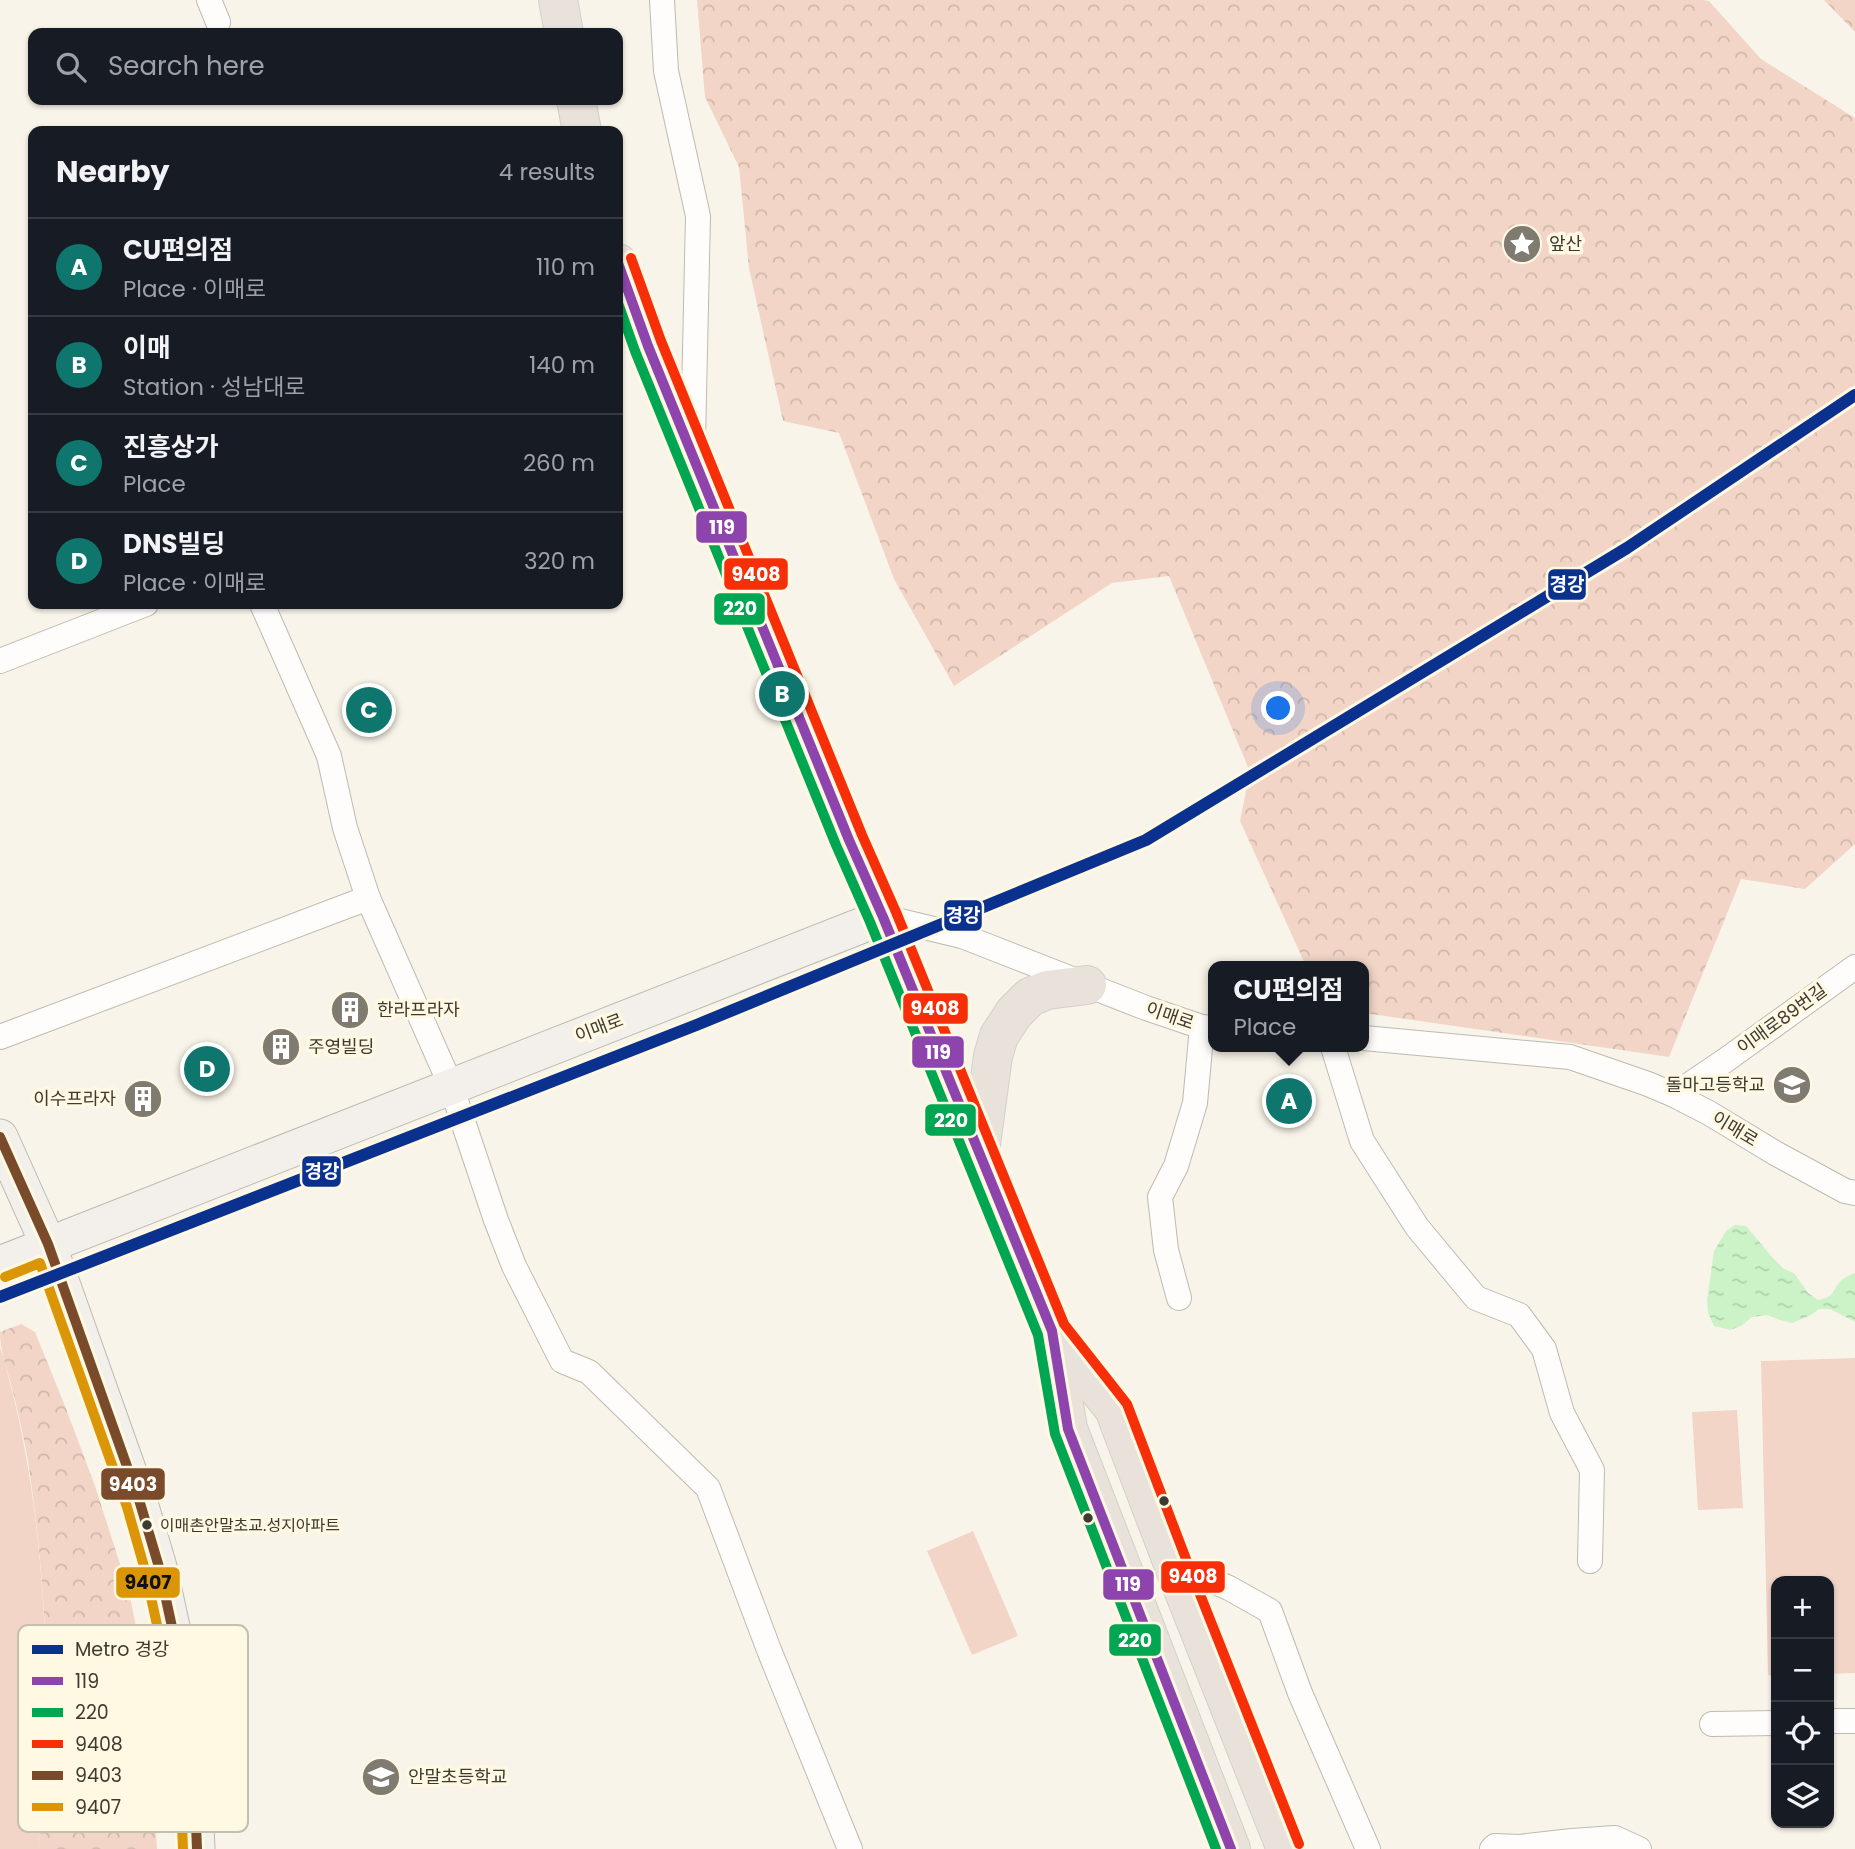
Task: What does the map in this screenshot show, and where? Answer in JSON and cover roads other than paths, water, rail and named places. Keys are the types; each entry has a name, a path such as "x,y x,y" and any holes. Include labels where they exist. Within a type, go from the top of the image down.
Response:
{"main road":[{"path":"558,0 563,28"},
{"path":"577,105 581,126"},
{"path":"623,277 648,346 1052,1331 1069,1429 1231,1849"},
{"path":"979,1154 993,1056 999,1036 1014,1013 1030,997 1047,990 1087,985"},
{"path":"1052,1331 1114,1409 1286,1849"}],"street":[{"path":"662,0 666,71 698,216 692,451"},
{"path":"0,661 133,609"},
{"path":"264,609 329,756 345,828 368,898 451,1086 514,1266 562,1361 589,1372 708,1488 850,1849"},
{"path":"0,1037 368,898"},
{"name":"이매로","path":"0,1264 883,917 961,936 1087,985 1208,1027 1195,1103 1177,1166 1160,1197 1166,1250 1179,1298"},
{"name":"이매로89번길","path":"1674,1095 1855,967"},
{"name":"이매로","path":"1369,1038 1570,1057 1674,1095 1845,1191 1855,1193"},
{"path":"1335,1052 1362,1141 1417,1227 1476,1298 1519,1315 1544,1349 1562,1413 1592,1470 1590,1561"},
{"path":"0,1137 48,1244 140,1503 159,1567 172,1625"},
{"path":"1173,1563 1229,1588 1270,1611 1300,1693 1368,1849"},
{"path":"1834,1721 1855,1721"},
{"path":"1712,1724 1771,1723"},
{"path":"1492,1849 1495,1846 1519,1847 1615,1838 1639,1849"}],"water":[{"path":"1735,1225 1746,1226 1772,1257 1784,1269 1794,1273 1808,1293 1818,1300 1830,1295 1841,1281 1855,1273 1855,1322 1830,1309 1819,1309 1792,1323 1767,1315 1752,1317 1741,1326 1730,1330 1714,1326 1708,1313 1707,1300 1714,1251 1726,1231"}],"metro line":[{"name":"경강","path":"0,1297 699,1024 1146,840 1627,548 1855,395"}],"place":[{"name":"앞산","path":"1522,244"},
{"name":"이매","path":"782,694"},
{"name":"진흥상가","path":"369,710"},
{"name":"한라프라자","path":"350,1010"},
{"name":"주영빌딩","path":"281,1047"},
{"name":"DNS빌딩","path":"207,1069"},
{"name":"돌마고등학교","path":"1792,1085"},
{"name":"이수프라자","path":"143,1099"},
{"name":"CU편의점","path":"1289,1101"},
{"name":"이매촌안말초교.성지아파트","path":"147,1525"},
{"name":"안말초등학교","path":"381,1777"}]}
